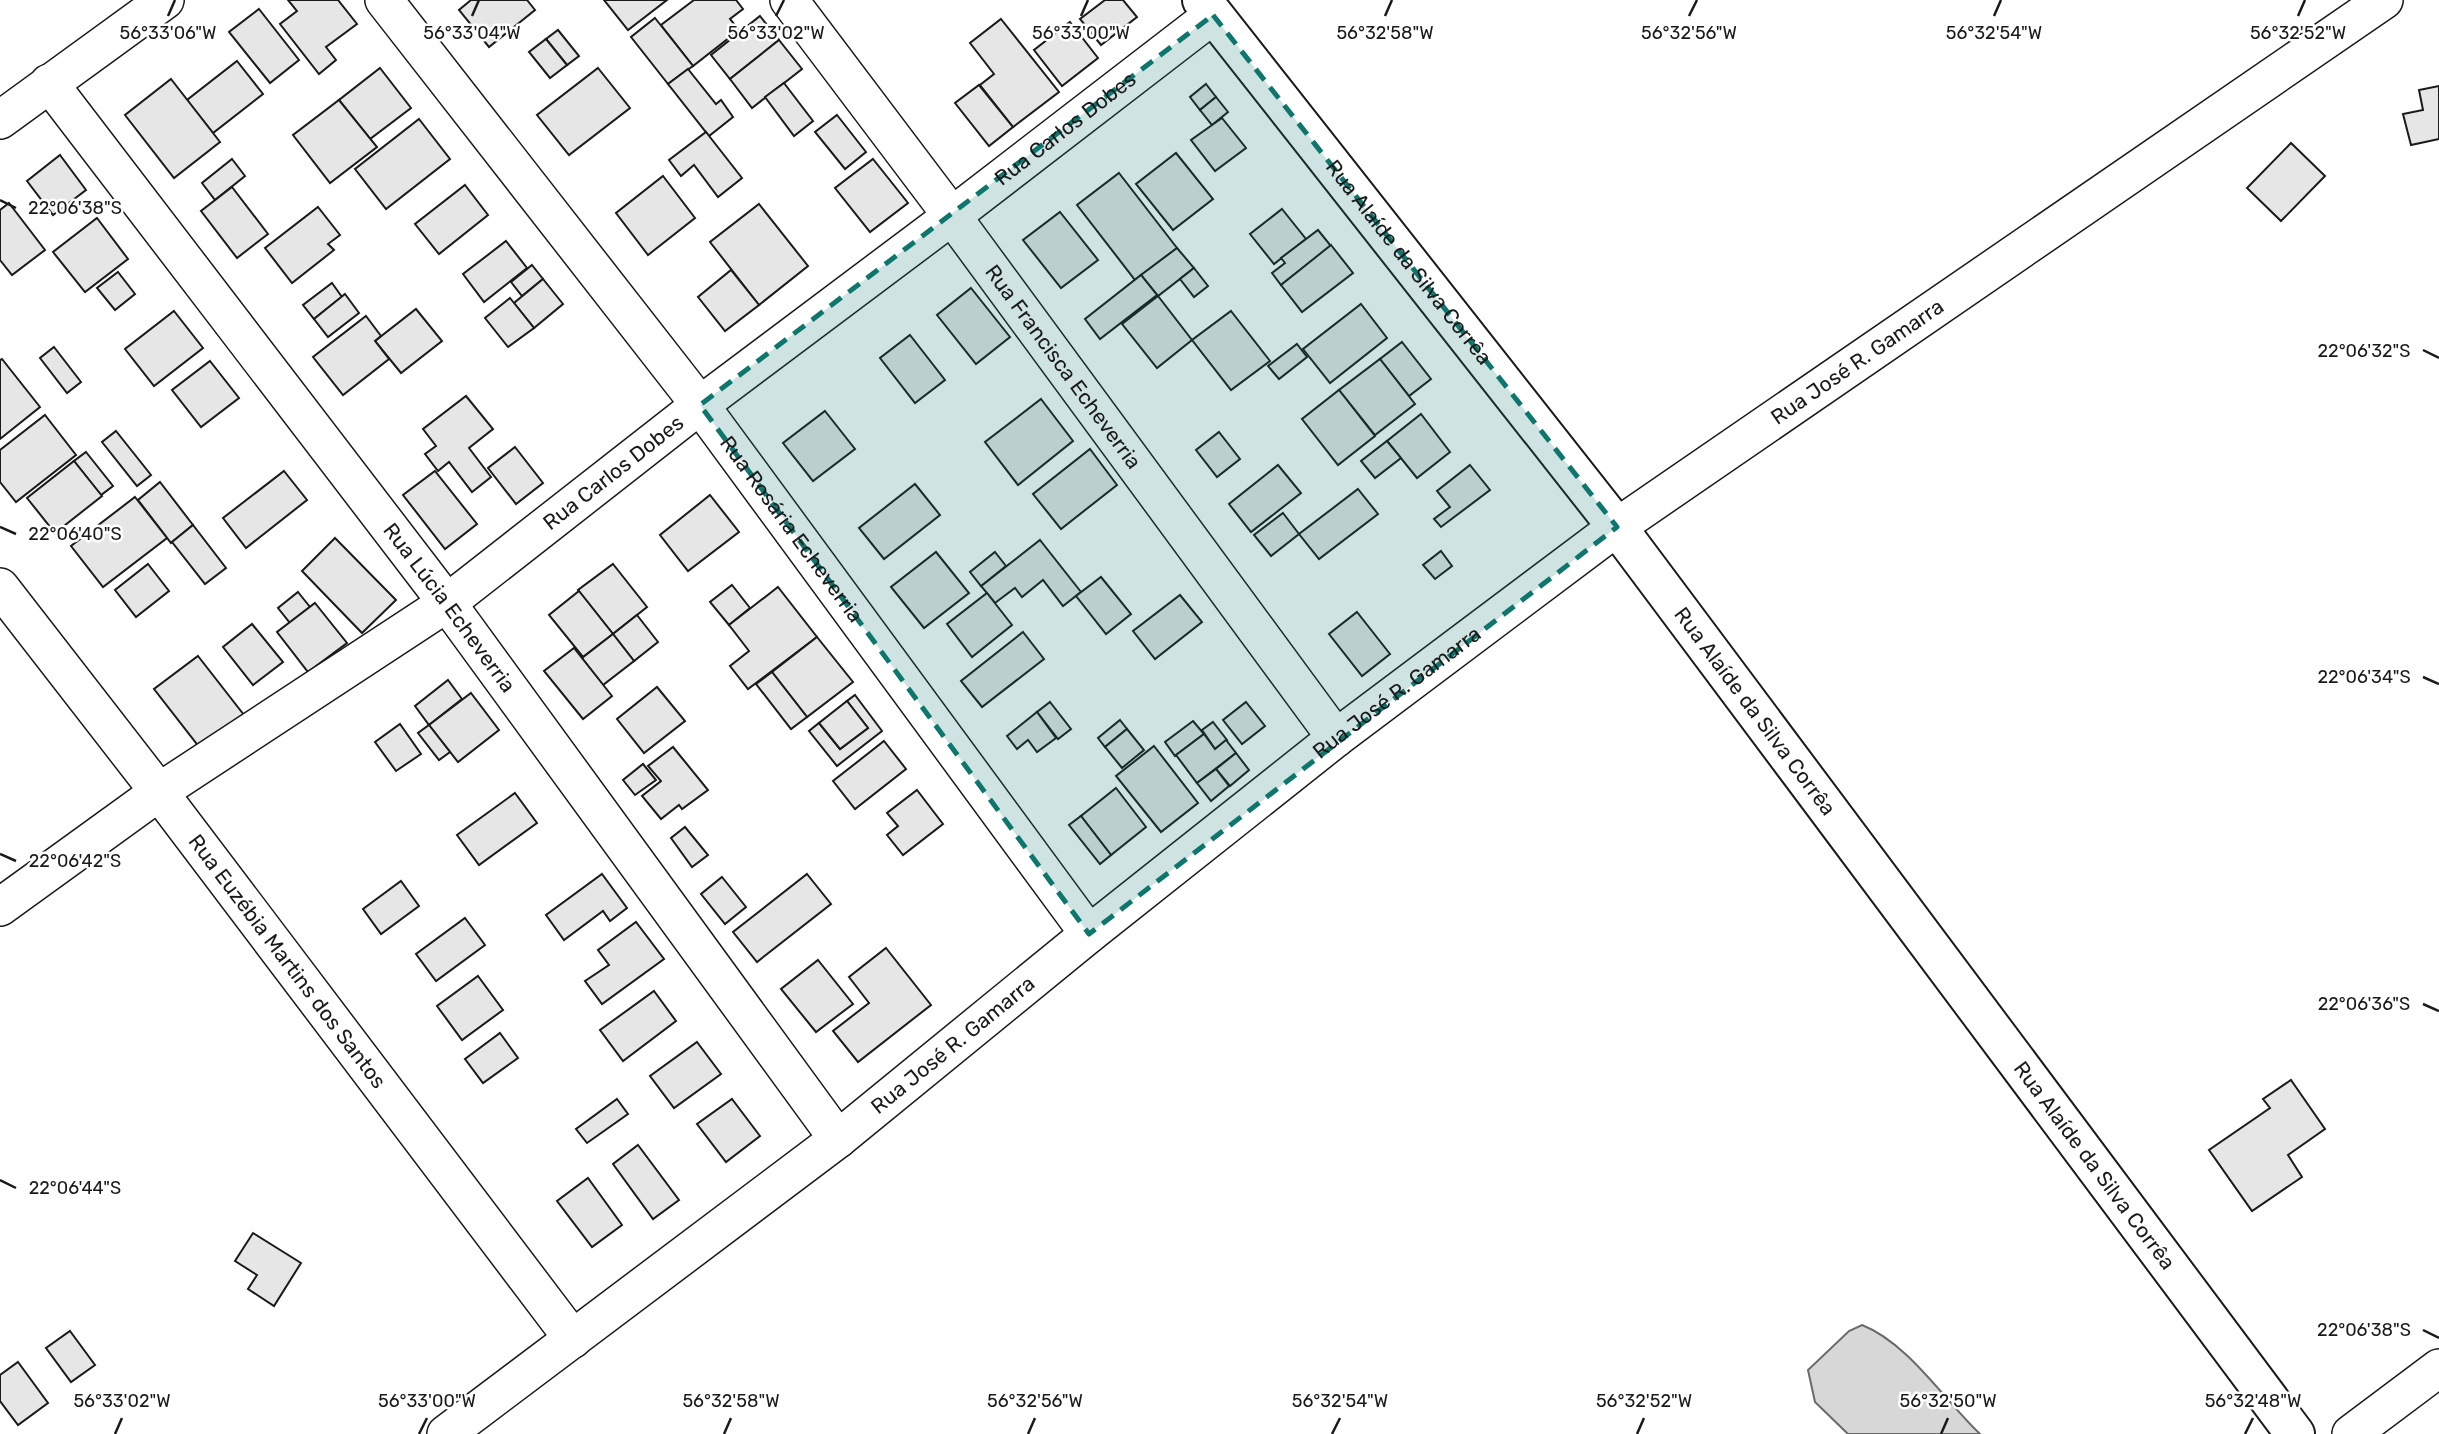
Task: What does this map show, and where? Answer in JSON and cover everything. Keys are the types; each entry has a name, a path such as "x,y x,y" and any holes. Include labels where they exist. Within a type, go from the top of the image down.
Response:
{"main road":[{"name":"Rua Alaíde da Silva Corrêa","path":"1208,8 1617,527 2295,1434"}],"street":[{"path":"0,120 165,0"},
{"name":"Rua Rosária Echeverria","path":"384,0 700,405 1089,934"},
{"name":"Rua Francisca Echeverria","path":"789,0 952,215 1336,738"},
{"name":"Rua José R. Gamarra","path":"446,1434 838,1139 1089,934 1336,738 1617,527 2384,0"},
{"name":"Rua Carlos Dobes","path":"0,907 159,792 447,603 700,405 952,215 1208,8"},
{"name":"Rua Lúcia Echeverria","path":"49,83 447,603 838,1139"},
{"name":"Rua Euzébia Martins dos Santos","path":"0,587 159,792 573,1339"},
{"path":"2351,1434 2439,1368"}],"highlighted area":[{"path":"1213,15 1617,527 1089,934 700,405"}],"shaded area":[{"path":"1862,1325 1879,1333 1910,1358 1980,1434 1848,1434 1815,1402 1808,1370 1849,1331"}],"building":[{"path":"288,0 338,0 357,24 326,47 336,60 319,74 280,24 297,11"},
{"path":"471,0 527,0 535,10 489,47 459,10"},
{"path":"604,0 667,0 628,30"},
{"path":"694,0 736,0 743,9 730,19 739,30 693,66 661,25"},
{"path":"1105,0 1123,0 1137,17 1101,45 1080,19"},
{"path":"259,9 299,60 270,83 229,32"},
{"path":"760,16 779,40 730,79 711,55"},
{"path":"655,18 693,66 668,84 631,37"},
{"path":"1001,19 1059,92 1013,127 980,85 994,74 970,43"},
{"path":"1070,22 1098,58 1062,86 1034,50"},
{"path":"558,30 579,56 567,65 546,39"},
{"path":"546,39 567,65 550,78 529,52"},
{"path":"779,40 802,69 752,108 730,79"},
{"path":"237,61 263,94 213,133 187,100"},
{"path":"380,68 411,108 370,139 339,100"},
{"path":"598,68 630,108 569,155 537,115"},
{"path":"688,69 716,104 721,100 733,117 709,136 668,84"},
{"path":"171,79 220,142 174,178 125,115"},
{"path":"784,83 813,121 794,136 765,97"},
{"path":"1206,84 1216,97 1200,110 1190,97"},
{"path":"979,85 1013,127 989,146 955,103"},
{"path":"2439,86 2439,139 2411,145 2403,114 2423,110 2419,90"},
{"path":"1216,97 1228,112 1212,125 1200,110"},
{"path":"339,100 377,147 330,183 293,135"},
{"path":"837,115 866,152 845,169 815,132"},
{"path":"1222,118 1246,148 1215,171 1191,140"},
{"path":"419,119 450,159 386,209 355,169"},
{"path":"706,132 742,178 718,197 694,165 681,176 669,160"},
{"path":"2291,143 2325,176 2281,221 2247,188"},
{"path":"1176,153 1213,199 1173,230 1136,184"},
{"path":"60,155 86,190 53,215 27,181"},
{"path":"232,159 245,176 215,200 202,183"},
{"path":"873,159 908,203 870,232 835,188"},
{"path":"1119,173 1177,248 1135,280 1077,205"},
{"path":"663,176 695,218 648,255 616,213"},
{"path":"465,185 488,215 439,254 415,224"},
{"path":"232,187 268,234 237,258 201,211"},
{"path":"9,203 45,250 12,275 0,260 0,210"},
{"path":"759,204 808,266 759,305 710,242"},
{"path":"318,207 340,235 328,244 334,250 292,283 265,248"},
{"path":"1282,209 1306,239 1274,264 1250,234"},
{"path":"1060,212 1098,260 1061,288 1023,240"},
{"path":"97,218 128,259 85,292 53,252"},
{"path":"1318,230 1331,246 1281,285 1272,273 1285,263 1281,258"},
{"path":"506,241 527,268 484,302 463,274"},
{"path":"1331,245 1353,273 1302,312 1281,285"},
{"path":"1177,248 1194,268 1158,296 1141,275"},
{"path":"532,265 543,279 522,296 511,282"},
{"path":"1194,268 1208,286 1194,297 1180,279"},
{"path":"731,270 759,305 725,331 698,297"},
{"path":"118,272 135,294 115,310 97,288"},
{"path":"1141,275 1157,295 1100,339 1085,319"},
{"path":"543,279 563,304 534,328 514,303"},
{"path":"332,283 342,297 314,319 303,305"},
{"path":"971,288 1010,337 976,364 937,315"},
{"path":"345,294 359,313 328,337 314,319"},
{"path":"1158,296 1192,340 1157,368 1122,324"},
{"path":"510,298 534,328 508,347 485,318"},
{"path":"1361,304 1387,338 1330,383 1303,349"},
{"path":"416,309 442,341 401,373 375,341"},
{"path":"174,311 203,348 154,386 125,349"},
{"path":"1231,311 1270,361 1231,390 1192,340"},
{"path":"366,316 381,336 375,341 389,359 343,395 313,357"},
{"path":"910,335 945,380 915,403 880,358"},
{"path":"1402,342 1431,379 1409,396 1380,359"},
{"path":"1297,344 1307,357 1279,379 1268,366"},
{"path":"54,347 81,382 67,393 40,358"},
{"path":"2,359 40,407 0,439 0,360"},
{"path":"1380,359 1415,404 1375,435 1339,390"},
{"path":"210,361 239,398 201,427 172,390"},
{"path":"1339,390 1375,436 1338,465 1302,419"},
{"path":"466,396 493,429 469,448 491,477 472,492 449,462 438,471 425,454 436,446 423,429"},
{"path":"1041,399 1073,441 1018,485 985,442"},
{"path":"825,411 855,449 813,481 783,443"},
{"path":"1421,414 1450,452 1417,478 1387,441"},
{"path":"45,415 76,455 16,502 0,482 0,450"},
{"path":"116,431 151,475 137,486 102,442"},
{"path":"1219,432 1240,459 1217,477 1196,450"},
{"path":"1387,441 1401,458 1375,478 1361,461"},
{"path":"515,447 543,483 516,504 488,468"},
{"path":"1090,449 1117,485 1061,529 1033,494"},
{"path":"86,452 113,486 101,495 74,461"},
{"path":"74,461 102,496 55,533 27,498"},
{"path":"1278,465 1301,493 1251,532 1229,504"},
{"path":"1470,465 1490,490 1441,527 1434,519 1450,507 1437,491"},
{"path":"284,471 307,500 246,548 223,518"},
{"path":"435,471 477,524 445,549 403,495"},
{"path":"160,482 193,525 171,543 138,500"},
{"path":"915,484 940,515 884,559 859,528"},
{"path":"1358,489 1378,514 1319,559 1299,534"},
{"path":"710,495 739,532 688,571 660,535"},
{"path":"135,497 167,538 103,587 71,546"},
{"path":"1283,513 1299,534 1271,556 1254,535"},
{"path":"193,525 226,568 205,584 172,542"},
{"path":"335,538 396,600 362,633 302,571"},
{"path":"1040,540 1081,592 1063,606 1043,580 1022,597 1015,588 995,603 981,586"},
{"path":"1441,551 1452,566 1435,579 1423,565"},
{"path":"936,552 969,593 924,628 891,587"},
{"path":"995,552 1006,566 981,586 970,572"},
{"path":"148,564 169,591 136,617 115,590"},
{"path":"613,564 647,607 613,634 578,590"},
{"path":"1101,577 1131,614 1106,634 1076,596"},
{"path":"732,585 750,608 729,625 710,602"},
{"path":"778,587 817,637 748,689 730,666 749,651 729,625"},
{"path":"579,591 613,634 583,657 549,615"},
{"path":"298,592 310,607 290,623 278,608"},
{"path":"987,593 1012,625 972,657 947,624"},
{"path":"1180,595 1202,622 1155,659 1133,631"},
{"path":"315,603 347,643 308,672 277,632"},
{"path":"1357,612 1390,654 1362,676 1329,634"},
{"path":"637,615 658,642 634,661 613,634"},
{"path":"252,624 283,662 253,685 223,647"},
{"path":"1023,632 1044,659 982,707 961,681"},
{"path":"613,634 634,661 603,685 582,658"},
{"path":"817,637 853,682 807,717 772,672"},
{"path":"574,648 612,696 583,719 544,671"},
{"path":"198,656 244,715 200,748 154,689"},
{"path":"772,672 807,717 791,729 756,684"},
{"path":"448,680 462,699 429,725 415,706"},
{"path":"657,687 685,721 644,753 617,719"},
{"path":"471,693 499,730 458,762 429,725"},
{"path":"855,695 882,731 837,766 809,731 819,723 840,749 868,728 847,701"},
{"path":"847,701 868,728 840,749 819,723"},
{"path":"1050,702 1071,729 1058,739 1037,712"},
{"path":"1246,702 1265,726 1242,744 1223,720"},
{"path":"1037,712 1056,738 1037,752 1028,740 1017,749 1007,736"},
{"path":"1120,720 1127,729 1105,747 1098,738"},
{"path":"1193,721 1204,734 1175,756 1165,742"},
{"path":"1213,722 1227,740 1215,749 1202,730"},
{"path":"400,724 421,754 396,771 375,742"},
{"path":"429,725 450,752 439,760 418,733"},
{"path":"1127,729 1144,750 1122,768 1105,747"},
{"path":"1204,734 1215,749 1226,740 1236,753 1197,783 1176,755"},
{"path":"884,741 906,769 855,809 833,781"},
{"path":"1154,746 1198,803 1161,832 1116,776"},
{"path":"673,747 708,790 682,809 679,805 661,819 642,796 661,781 648,766"},
{"path":"1236,753 1249,770 1230,786 1216,769"},
{"path":"643,764 656,780 635,795 623,780"},
{"path":"1216,769 1229,786 1211,801 1197,783"},
{"path":"1116,788 1146,827 1111,855 1081,816"},
{"path":"917,790 943,824 903,855 887,835 898,826 887,813"},
{"path":"515,793 537,823 479,865 457,835"},
{"path":"1081,816 1111,855 1100,864 1069,825"},
{"path":"685,827 708,855 692,867 671,838"},
{"path":"602,874 627,908 610,921 603,911 564,940 546,915"},
{"path":"807,874 831,904 757,962 733,932"},
{"path":"722,877 746,907 725,924 701,894"},
{"path":"401,881 419,906 381,934 363,909"},
{"path":"465,918 485,945 436,981 416,954"},
{"path":"636,922 664,959 602,1004 585,981 609,965 598,950"},
{"path":"886,948 931,1005 858,1062 833,1031 869,1003 849,977"},
{"path":"818,960 853,1004 816,1032 781,989"},
{"path":"478,976 503,1010 462,1040 437,1006"},
{"path":"654,991 676,1021 623,1061 600,1030"},
{"path":"500,1033 518,1058 483,1083 465,1059"},
{"path":"697,1042 721,1074 674,1108 650,1076"},
{"path":"2291,1080 2325,1129 2288,1155 2302,1177 2252,1211 2209,1150 2270,1108 2263,1099"},
{"path":"617,1099 628,1114 587,1143 576,1129"},
{"path":"732,1099 760,1136 726,1162 697,1124"},
{"path":"638,1145 679,1200 653,1219 613,1164"},
{"path":"588,1178 622,1225 592,1247 557,1201"},
{"path":"253,1233 301,1263 274,1306 248,1289 257,1275 235,1261"},
{"path":"70,1331 95,1365 71,1382 46,1348"},
{"path":"18,1362 48,1403 18,1425 0,1401 0,1375"}]}
